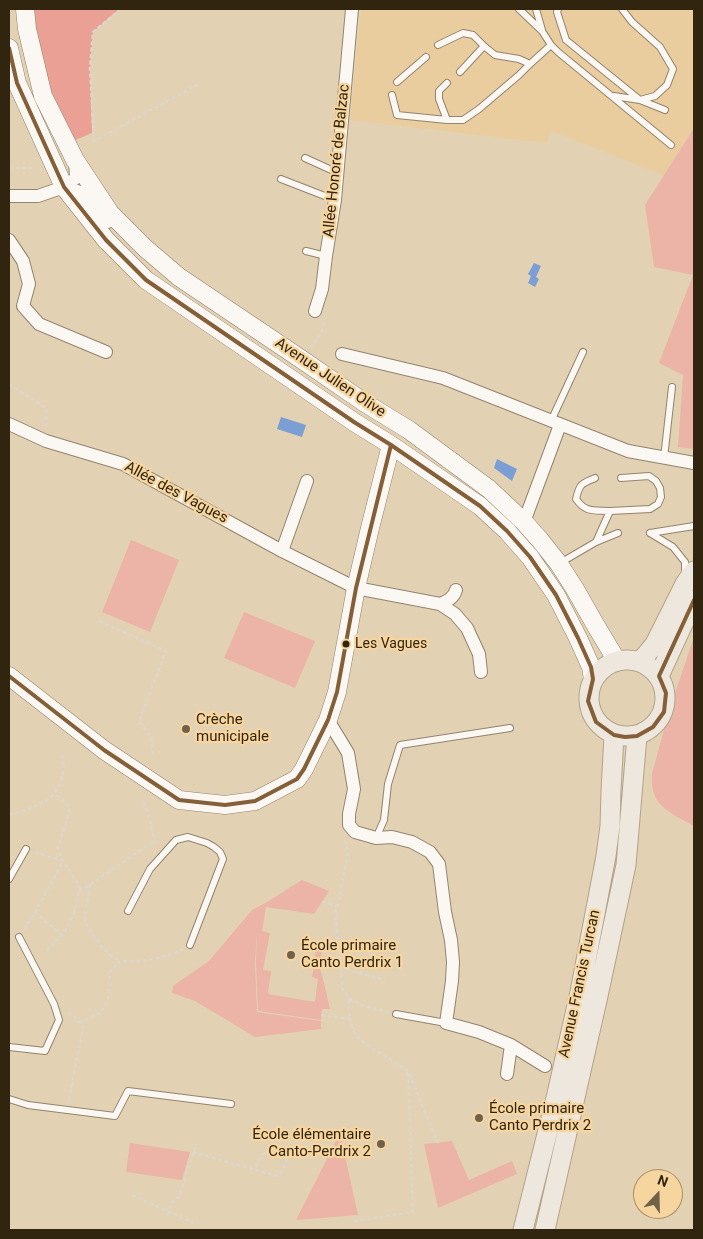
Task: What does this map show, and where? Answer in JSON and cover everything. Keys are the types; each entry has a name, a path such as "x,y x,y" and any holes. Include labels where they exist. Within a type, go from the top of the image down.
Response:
{"main road":[{"name":"Avenue Julien Olive","path":"25,9 27,29 43,96 75,160 110,213 145,248 179,277 365,404 408,430 489,489 524,522 559,564 617,661"},
{"name":"Avenue Julien Olive","path":"9,48 17,83 64,187 106,240 146,280 480,506 508,531 530,557 556,595 592,667 593,679"},
{"name":"Avenue Julien Olive","path":"391,445 407,446 461,478 489,489"},
{"path":"9,676 104,750 179,800 226,805 255,801 297,779 304,769 328,720 337,692 356,588 391,445"},
{"path":"640,662 655,644 690,577"},
{"path":"658,676 694,600"},
{"path":"617,661 640,662 650,667 658,676 666,693 664,712 653,727 637,736 625,737 614,735 596,722 588,701 593,679 603,668 617,661"},
{"name":"Avenue Francis Turcan","path":"523,1230 563,1069 606,856 610,826 610,790 614,735"},
{"name":"Avenue Francis Turcan","path":"545,1230 626,866 637,736"}],"street":[{"name":"Allée Honoré de Balzac","path":"319,314 338,173 352,9"},
{"path":"9,196 38,196 64,187 76,178 75,160"},
{"name":"Avenue Julien Olive","path":"64,187 83,194 117,232 169,269"},
{"path":"9,240 23,262 29,284 23,306 39,324 106,352"},
{"path":"342,354 443,378 628,451 694,463"},
{"path":"524,522 555,423"},
{"name":"Allée des Vagues","path":"9,424 46,441 122,464 282,551 356,588 440,604 455,614 467,628 479,654 481,672"},
{"path":"282,551 307,481"},
{"path":"440,604 454,595 456,590"},
{"path":"328,720 348,753 354,789 349,814 349,825 355,832 376,838 392,837 412,842 430,852 439,864 445,912 451,940 452,962 452,981 446,1023 479,1032 511,1045 545,1066"},
{"path":"507,1074 511,1045"}],"lane":[{"path":"520,9 542,31 551,45 671,144"},
{"path":"536,9 542,31"},
{"path":"558,9 557,12 566,40 640,100"},
{"path":"622,9 632,22 660,47 673,69 666,86 656,96 640,100"},
{"path":"438,45 462,33 472,36 495,55 530,64"},
{"path":"392,95 397,115 463,120 519,75 551,45"},
{"path":"460,72 484,46"},
{"path":"397,82 426,57"},
{"path":"446,83 439,91 439,99 448,120"},
{"path":"612,96 640,100 665,110"},
{"path":"305,158 338,173"},
{"path":"282,179 335,200"},
{"path":"306,250 326,256"},
{"path":"555,423 583,352"},
{"path":"664,458 672,387"},
{"path":"595,478 583,483 578,488 576,499 582,507 591,510 610,511 650,509 658,504 660,488 656,481 649,476 621,478"},
{"path":"596,542 610,511"},
{"path":"690,577 685,562 673,547 650,533 694,526"},
{"path":"559,564 596,542 618,533"},
{"path":"376,838 384,820 388,784 400,745 510,728"},
{"path":"128,911 150,869 176,840 188,836 207,842 220,852 223,859 190,945"},
{"path":"9,879 26,849"},
{"path":"9,1047 45,1050 59,1020 54,1004 19,936"},
{"path":"396,1014 446,1023"},
{"path":"9,1099 28,1105 115,1116 128,1091 231,1104"}],"path":[{"path":"120,9 93,32 90,68 94,141 201,83"},
{"path":"9,168 32,168"},
{"path":"301,359 322,332 319,314"},
{"path":"9,384 46,408 46,441"},
{"path":"98,622 166,650 139,721 152,739 153,757"},
{"path":"62,755 63,774"},
{"path":"9,814 35,808 55,795 64,766"},
{"path":"46,951 62,935 76,911 80,887 63,861 58,848 70,808 62,798 55,795"},
{"path":"143,802 148,812 155,844 164,854"},
{"path":"79,891 151,843 155,844"},
{"path":"26,849 63,861"},
{"path":"348,852 335,914 343,991 349,998 359,1004 396,1014"},
{"path":"19,936 32,918 63,861"},
{"path":"90,885 90,894 84,915 86,924 110,955 120,961 144,960 176,952 190,945"},
{"path":"322,902 337,906"},
{"path":"35,912 62,935"},
{"path":"79,1023 100,1013 105,1007 109,995 110,972 120,961"},
{"path":"340,967 385,980"},
{"path":"349,998 350,1020 354,1033 363,1042 408,1071 438,1142"},
{"path":"54,1004 75,1017 83,1028 69,1098 72,1110"},
{"path":"322,1015 350,1020"},
{"path":"354,1221 413,1212 408,1071"},
{"path":"168,1213 174,1199 179,1197 196,1144"},
{"path":"193,1152 255,1170 277,1176 280,1175 287,1158 284,1152 277,1147 272,1148 260,1158 255,1170"},
{"path":"132,1195 168,1213 194,1223"}],"shaded area":[{"path":"30,9 119,9 93,32 90,68 92,133 73,141 48,95"},
{"path":"361,9 493,9 498,11 502,9 694,9 694,130 665,176 552,131 546,143 350,120"},
{"path":"694,128 694,449 678,447 683,375 659,363 693,275 654,267 645,205"},
{"path":"131,540 179,560 150,632 102,612"},
{"path":"244,612 315,641 295,688 224,658"},
{"path":"694,637 694,826 673,814 659,803 654,792 652,774 669,711"},
{"path":"302,880 329,891 314,914 266,907 262,931 270,933 263,970 271,971 268,994 315,1002 318,979 312,977 317,944 323,945 319,966 330,1009 322,1009 321,1020 258,1011 257,929 255,963 257,1012 321,1021 321,1029 255,1037 195,1001 172,993 173,986 209,961 252,910"},
{"path":"340,1133 358,1215 296,1220"},
{"path":"452,1141 469,1180 512,1161 517,1174 438,1208 424,1144"},
{"path":"130,1143 190,1152 182,1180 126,1172"}],"water":[{"path":"534,263 541,266 536,277 539,279 535,287 528,283 531,276 528,274"},
{"path":"281,417 306,425 302,437 277,429"},
{"path":"497,459 517,469 512,481 494,468"}],"transit line":[{"path":"9,48 17,83 64,187 106,240 146,280 480,506 507,531 530,557 556,595 591,667 593,679 588,701 596,722 614,735 625,737 637,736 653,727 664,712 666,693 659,676 694,600"},
{"path":"9,676 104,750 179,800 225,805 255,801 297,779 304,769 328,720 337,692 356,588 391,445"}],"place":[{"name":"Les Vagues","path":"346,644"},
{"name":"Crèche municipale","path":"186,729"},
{"name":"École primaire Canto Perdrix 1","path":"291,955"},
{"name":"École primaire Canto Perdrix 2","path":"479,1118"},
{"name":"École élémentaire Canto-Perdrix 2","path":"381,1144"}]}
